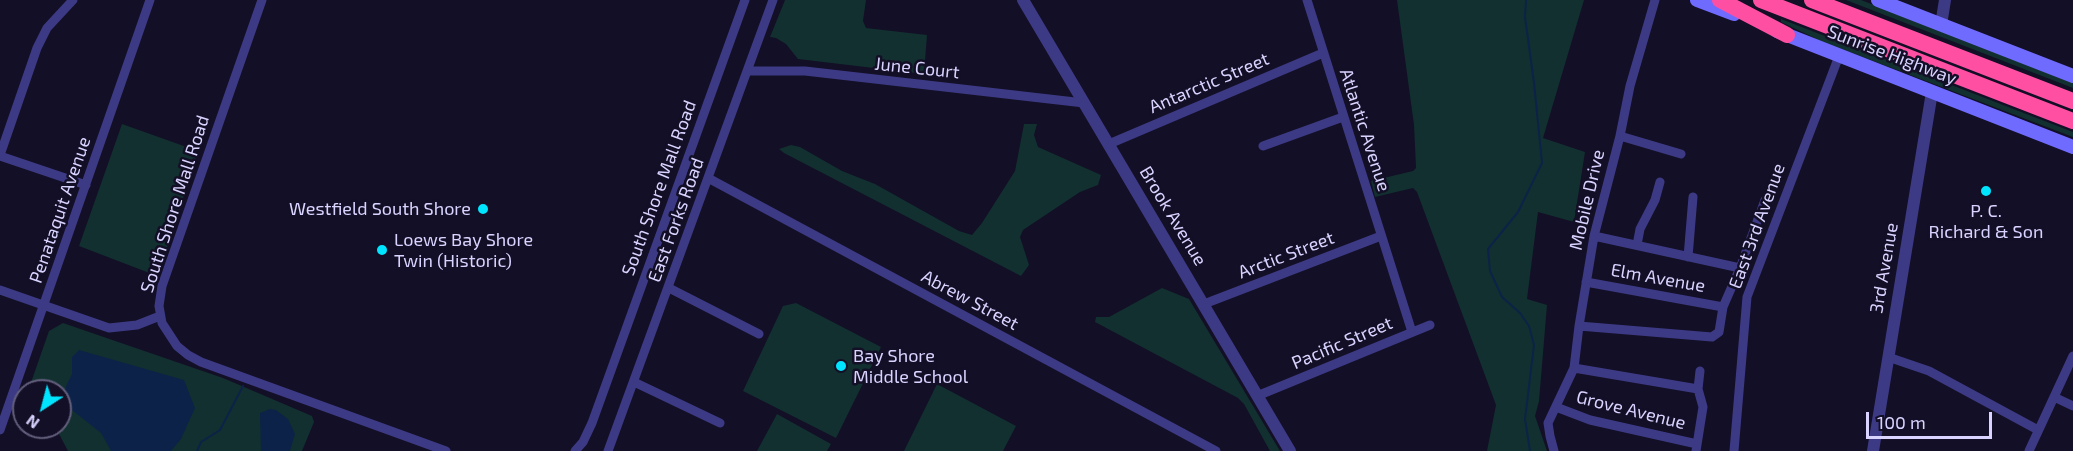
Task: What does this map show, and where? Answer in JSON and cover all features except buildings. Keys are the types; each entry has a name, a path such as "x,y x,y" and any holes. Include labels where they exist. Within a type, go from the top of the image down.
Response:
{"highway":[{"path":"1720,0 1787,35"},
{"name":"Sunrise Highway","path":"1761,0 2073,121"},
{"name":"Sunrise Highway","path":"1812,0 2073,101"}],"main road":[{"name":"Sunrise Highway","path":"1697,0 2073,147"},
{"path":"1878,0 2073,76"}],"street":[{"path":"73,0 47,28 37,48 0,156 86,185"},
{"name":"Penataquit Avenue","path":"0,430 150,0"},
{"name":"South Shore Mall Road","path":"262,0 164,282 159,306 160,316 174,341 182,351 194,359 446,451"},
{"name":"South Shore Mall Road","path":"575,451 583,442 592,423 745,0"},
{"name":"East Forks Road","path":"608,451 773,0"},
{"name":"Brook Avenue","path":"1024,0 1290,451"},
{"name":"Atlantic Avenue","path":"1307,0 1392,270"},
{"name":"Mobile Drive","path":"1554,451 1548,423 1574,368 1594,236 1620,136 1630,86 1655,0"},
{"path":"1941,25 1945,0"},
{"name":"Antarctic Street","path":"1109,144 1323,53"},
{"name":"East 3rd Avenue","path":"1734,451 1747,297 1839,56"},
{"name":"June Court","path":"747,71 805,71 1084,103"},
{"name":"3rd Avenue","path":"1873,451 1932,92"},
{"path":"1263,146 1343,117"},
{"path":"1620,136 1681,154"},
{"name":"Abrew Street","path":"708,178 1216,451"},
{"path":"1637,245 1640,229 1660,182"},
{"path":"1688,257 1693,197"},
{"path":"1579,326 1712,337 1719,332 1723,307 1765,200"},
{"name":"Arctic Street","path":"1204,304 1381,236"},
{"path":"1594,236 1740,268"},
{"name":"Pacific Street","path":"1257,396 1412,332 1392,270"},
{"name":"Elm Avenue","path":"1586,282 1723,307"},
{"path":"669,288 759,334"},
{"path":"0,290 109,328 137,325 160,316"},
{"path":"1412,332 1430,325"},
{"path":"2029,451 2073,356"},
{"path":"1888,357 1929,371 2038,430"},
{"path":"1574,368 1698,388"},
{"path":"1696,447 1703,407 1698,388 1700,371"},
{"path":"634,382 720,423"},
{"path":"2054,397 2073,406"},
{"name":"Grove Avenue","path":"1556,407 1590,420 1696,447"}],"green space":[{"path":"785,0 866,0 863,21 866,28 927,35 924,74 798,59 786,44 770,37"},
{"path":"1397,0 1584,0 1543,138 1585,152 1574,222 1538,212 1527,299 1547,305 1539,401 1535,416 1547,451 1487,451 1496,405 1417,192 1413,188 1375,197 1371,181 1413,171 1416,168 1414,125"},
{"path":"1846,0 1861,0 2073,82 2073,88"},
{"path":"1781,19 2073,132 2073,137 1821,41 1781,22"},
{"path":"122,124 195,150 197,156 161,266 152,274 79,246"},
{"path":"1024,124 1037,124 1034,135 1038,147 1101,175 1098,185 1080,192 1023,230 1020,237 1029,265 1021,276 779,149 791,145 800,147 842,171 875,184 959,231 972,235 1015,171"},
{"path":"1162,288 1189,299 1280,451 1270,451 1244,404 1238,398 1095,322 1096,317 1109,317"},
{"path":"796,303 881,347 836,438 743,391 783,306"},
{"path":"63,323 223,378 312,416 314,422 302,451 68,451 62,439 72,439 72,379 32,379 49,331"},
{"path":"937,384 1016,426 1003,451 904,451"},
{"path":"777,414 831,444 827,451 757,451"}],"water":[{"path":"79,350 184,380 195,408 181,439 171,451 111,451 101,433 72,410 72,379 70,379 72,374 72,357"},
{"path":"270,409 276,410 288,419 295,434 290,451 261,451 260,413"}],"waterway":[{"path":"1526,0 1525,17 1542,163 1518,212 1488,249 1490,271 1502,297 1520,313 1529,326 1534,345 1525,419 1530,451"},
{"path":"197,451 201,442 220,430 243,386"}],"place":[{"name":"P. C. Richard & Son","path":"1986,191"},
{"name":"Westfield South Shore","path":"483,209"},
{"name":"Loews Bay Shore Twin (Historic)","path":"382,250"},
{"name":"Bay Shore Middle School","path":"841,366"}]}
